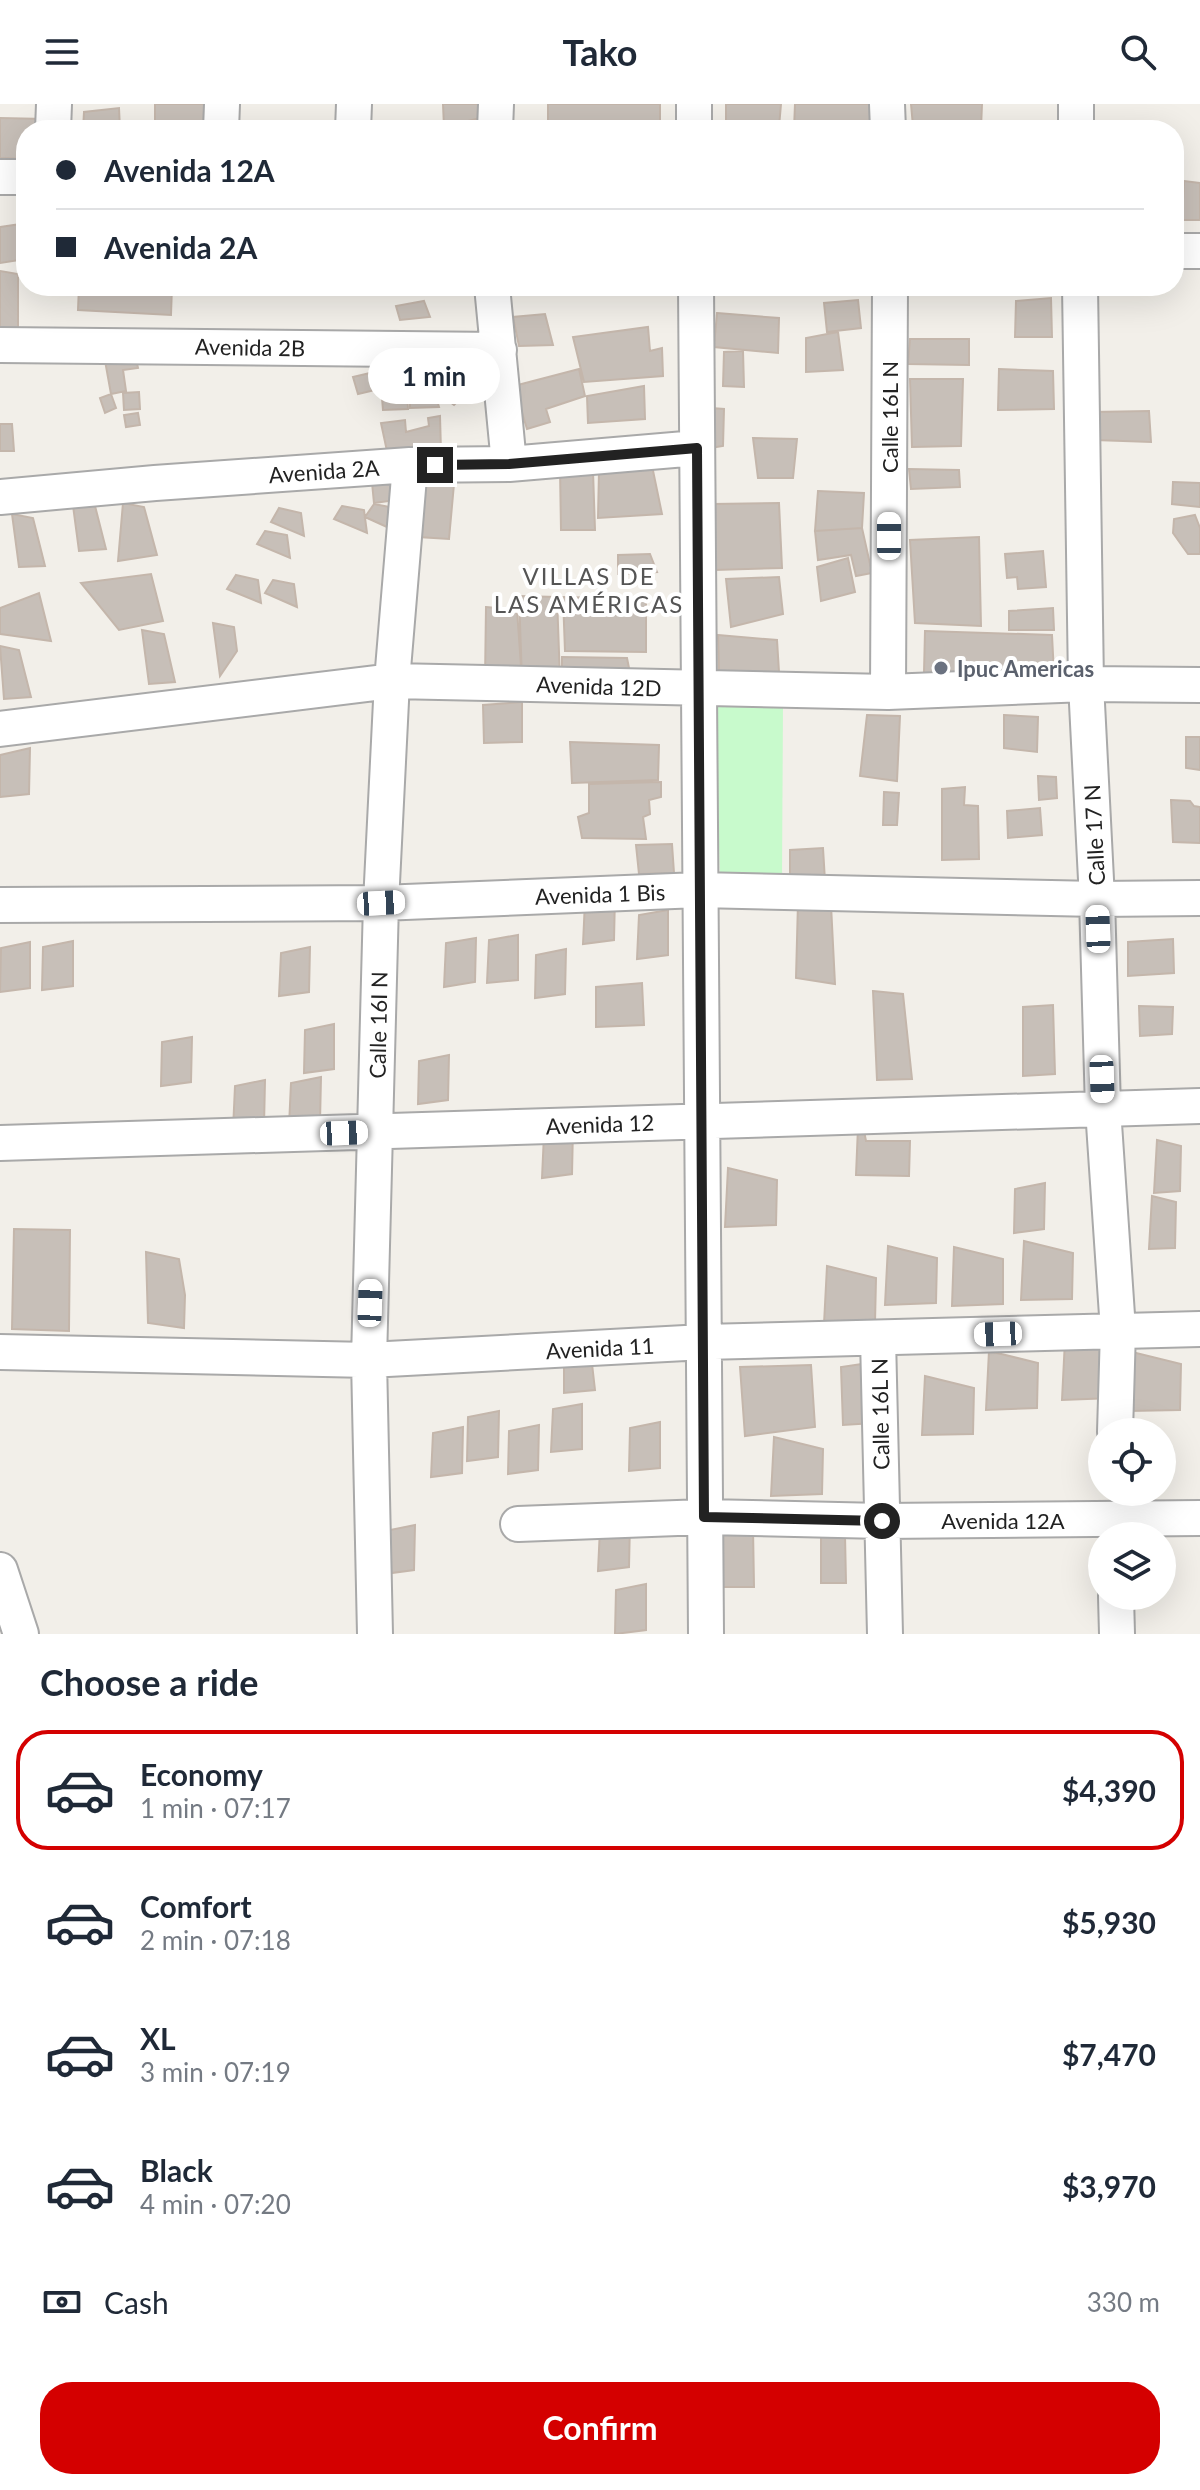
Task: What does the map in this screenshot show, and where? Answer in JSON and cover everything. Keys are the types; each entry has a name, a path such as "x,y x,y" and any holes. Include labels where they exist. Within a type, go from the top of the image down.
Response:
{"street":[{"path":"493,296 509,464"},
{"path":"696,296 706,1634"},
{"name":"Calle 16L N","path":"888,692 890,296"},
{"name":"Calle 17 N","path":"1080,296 1086,684 1103,1109 1118,1330 1115,1418"},
{"name":"Avenida 2B","path":"0,345 499,350"},
{"name":"Avenida 2A","path":"0,497 410,465 509,464 697,448"},
{"name":"Calle 16I N","path":"375,1634 369,1360 381,903 392,681 410,465"},
{"name":"Avenida 12D","path":"0,729 392,681 888,692 1086,684 1200,685"},
{"name":"Avenida 1 Bis","path":"0,905 381,903 699,890 1097,899 1200,898"},
{"name":"Avenida 12","path":"0,1143 1200,1106"},
{"name":"Avenida 11","path":"0,1352 369,1360 704,1342 1200,1329"},
{"name":"Calle 16L N","path":"878,1338 885,1634"},
{"name":"Avenida 12A","path":"518,1524 704,1517 882,1521 1114,1516 1200,1518"},
{"path":"0,1570 21,1634"},
{"path":"1116,1610 1117,1634"}],"green space":[{"path":"714,697 783,705 782,879 720,875"}],"building":[{"path":"155,104 218,104 213,120 155,120"},
{"path":"443,104 478,104 480,118 444,120"},
{"path":"548,104 660,104 660,120 548,120"},
{"path":"726,104 781,104 780,120 726,120"},
{"path":"795,104 874,104 873,120 794,120"},
{"path":"911,104 982,104 981,120 912,120"},
{"path":"119,108 120,120 84,120 84,112"},
{"path":"0,118 44,119 16,120 16,159 0,158"},
{"path":"1184,181 1200,183 1200,220 1184,220"},
{"path":"16,225 16,261 0,263 0,227"},
{"path":"0,271 16,274 18,328 0,327"},
{"path":"79,296 172,296 171,315 78,310"},
{"path":"1051,298 1052,337 1015,337 1016,301"},
{"path":"858,300 861,328 827,332 824,303"},
{"path":"424,301 430,317 400,320 396,306"},
{"path":"717,313 779,318 778,353 714,347"},
{"path":"545,314 553,345 519,346 513,317"},
{"path":"648,327 650,351 662,348 663,376 584,382 573,337"},
{"path":"838,332 843,370 806,372 806,338"},
{"path":"910,339 969,339 969,365 908,364"},
{"path":"134,350 138,368 123,370 126,391 111,394 104,355"},
{"path":"743,351 744,387 723,386 724,352"},
{"path":"579,369 585,396 546,409 550,422 527,429 514,386"},
{"path":"999,369 1053,371 1054,409 998,410"},
{"path":"406,372 408,409 383,410 380,374"},
{"path":"370,373 375,390 358,394 353,377"},
{"path":"436,379 461,381 465,394 454,405 437,392"},
{"path":"910,379 963,379 961,446 912,447"},
{"path":"644,386 645,419 588,423 587,396"},
{"path":"139,392 140,409 124,410 123,393"},
{"path":"435,393 439,407 410,408 410,395"},
{"path":"111,394 116,408 105,413 100,398"},
{"path":"711,408 724,409 723,446 710,448"},
{"path":"1149,411 1151,442 1095,440 1093,412"},
{"path":"138,413 140,425 126,427 124,415"},
{"path":"440,416 441,451 388,456 381,423 405,420 406,432 429,426 428,418"},
{"path":"0,424 12,424 14,451 0,451"},
{"path":"753,438 797,439 793,478 758,478"},
{"path":"651,461 662,514 598,518 599,471"},
{"path":"560,469 593,471 595,530 561,530"},
{"path":"909,469 959,470 960,487 911,489"},
{"path":"371,472 393,477 396,500 374,503"},
{"path":"1173,482 1200,483 1200,507 1172,504"},
{"path":"454,484 449,539 418,537 418,486"},
{"path":"818,491 864,493 862,528 815,531"},
{"path":"72,498 94,502 106,549 79,551"},
{"path":"123,503 144,507 157,555 118,561"},
{"path":"779,503 782,568 715,570 713,504"},
{"path":"374,504 395,508 398,532 365,517"},
{"path":"342,506 364,510 367,533 334,519"},
{"path":"279,508 301,513 304,536 271,522"},
{"path":"12,514 33,518 45,566 19,567"},
{"path":"1195,515 1200,528 1200,554 1188,554 1173,533 1174,519"},
{"path":"862,528 872,573 856,576 851,555 818,560 815,531"},
{"path":"265,531 287,535 290,558 257,544"},
{"path":"979,537 981,626 915,623 910,540"},
{"path":"1043,551 1046,587 1018,589 1017,577 1007,578 1005,554"},
{"path":"650,554 657,572 618,574 618,555"},
{"path":"848,558 855,592 821,601 817,567"},
{"path":"151,574 163,621 119,630 81,583"},
{"path":"236,575 258,580 261,603 227,589"},
{"path":"779,577 783,614 731,627 726,579"},
{"path":"273,580 294,584 297,607 265,593"},
{"path":"39,593 51,641 0,634 0,608"},
{"path":"519,596 557,597 560,680 522,680"},
{"path":"563,597 646,599 646,652 565,651"},
{"path":"486,607 517,610 522,680 485,680"},
{"path":"1053,608 1054,630 1009,630 1009,611"},
{"path":"213,623 234,627 237,651 220,676"},
{"path":"142,630 164,634 175,682 149,684"},
{"path":"925,631 1052,635 1054,674 924,673"},
{"path":"718,635 777,640 779,672 719,674"},
{"path":"0,646 19,650 31,697 4,699"},
{"path":"562,657 627,658 631,678 562,678"},
{"path":"522,702 522,742 484,743 483,705"},
{"path":"867,715 900,716 897,781 860,776"},
{"path":"1004,715 1038,717 1037,752 1004,748"},
{"path":"1186,737 1200,737 1200,770 1186,768"},
{"path":"570,742 659,745 658,780 572,783"},
{"path":"30,748 29,794 0,797 0,755"},
{"path":"1038,776 1056,777 1057,798 1039,800"},
{"path":"661,782 661,797 649,800 650,814 643,817 646,839 582,838 578,817 589,813 589,784"},
{"path":"965,787 964,805 978,806 979,859 942,860 942,789"},
{"path":"884,792 899,793 897,825 883,825"},
{"path":"1171,800 1190,801 1200,807 1200,843 1173,842"},
{"path":"1040,808 1042,835 1008,838 1007,811"},
{"path":"672,844 674,873 639,874 636,845"},
{"path":"823,848 825,881 790,881 790,850"},
{"path":"615,895 614,940 583,944 585,901"},
{"path":"798,902 831,905 835,984 796,978"},
{"path":"668,910 668,955 637,959 639,915"},
{"path":"518,935 518,980 487,983 489,940"},
{"path":"476,938 475,982 444,987 446,943"},
{"path":"1173,939 1174,973 1128,976 1128,942"},
{"path":"73,941 73,986 42,990 43,947"},
{"path":"30,942 30,988 0,992 1,948"},
{"path":"310,947 309,992 279,996 281,953"},
{"path":"566,949 565,994 535,998 536,955"},
{"path":"642,983 644,1025 596,1027 596,987"},
{"path":"873,991 903,994 912,1079 877,1080"},
{"path":"1053,1005 1055,1074 1023,1076 1023,1007"},
{"path":"1139,1006 1173,1007 1172,1034 1140,1036"},
{"path":"334,1024 334,1069 304,1073 305,1030"},
{"path":"192,1037 191,1082 161,1086 162,1042"},
{"path":"449,1055 448,1100 418,1104 419,1061"},
{"path":"321,1077 320,1122 289,1126 291,1083"},
{"path":"265,1080 264,1126 233,1130 235,1086"},
{"path":"863,1126 866,1141 910,1141 909,1176 856,1175 858,1127"},
{"path":"573,1128 572,1174 542,1178 544,1134"},
{"path":"1157,1140 1181,1146 1180,1191 1154,1193"},
{"path":"728,1168 777,1180 776,1225 725,1227"},
{"path":"1045,1183 1044,1229 1014,1233 1015,1189"},
{"path":"1152,1196 1176,1202 1175,1248 1149,1249"},
{"path":"14,1229 70,1230 69,1331 12,1329"},
{"path":"1024,1241 1073,1253 1072,1299 1021,1300"},
{"path":"888,1246 937,1258 936,1303 885,1305"},
{"path":"954,1247 1003,1259 1003,1304 952,1306"},
{"path":"146,1252 179,1259 185,1295 184,1328 148,1323"},
{"path":"827,1266 876,1278 875,1323 824,1324"},
{"path":"1065,1340 1114,1352 1113,1398 1062,1400"},
{"path":"989,1351 1038,1363 1037,1408 986,1410"},
{"path":"1132,1352 1181,1364 1180,1410 1129,1411"},
{"path":"591,1355 595,1390 564,1393 564,1357"},
{"path":"869,1363 874,1423 843,1425 841,1367"},
{"path":"811,1365 815,1427 745,1436 740,1367"},
{"path":"925,1376 974,1388 973,1434 922,1435"},
{"path":"582,1404 582,1449 551,1452 553,1409"},
{"path":"499,1411 498,1457 467,1461 468,1417"},
{"path":"660,1422 660,1468 629,1471 630,1428"},
{"path":"539,1425 538,1470 508,1474 509,1431"},
{"path":"463,1427 462,1473 431,1477 433,1433"},
{"path":"774,1437 823,1449 822,1494 771,1496"},
{"path":"630,1522 629,1567 598,1571 600,1528"},
{"path":"415,1525 414,1570 384,1574 385,1531"},
{"path":"753,1528 754,1587 715,1587 716,1529"},
{"path":"821,1535 845,1535 846,1583 821,1583"},
{"path":"646,1584 646,1630 615,1634 616,1590"}],"place":[{"name":"Ipuc Americas","path":"941,668"}],"district":[{"name":"VILLAS DE LAS AMÉRICAS","path":"589,589"}],"route":[{"path":"435,465 509,464 697,448 704,1517 882,1521"}]}
